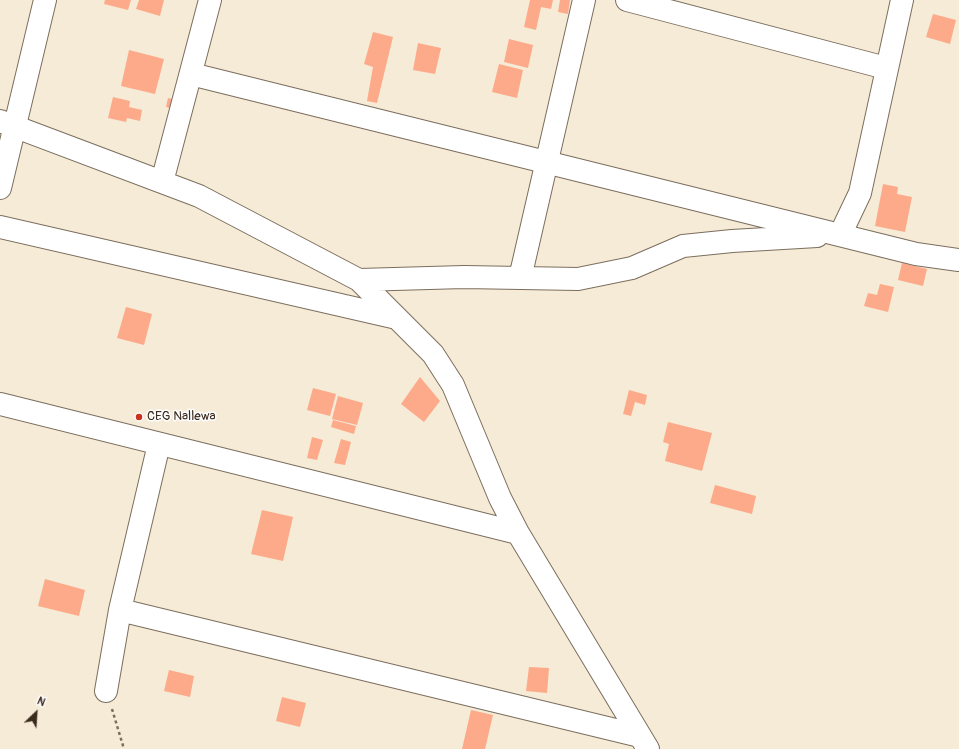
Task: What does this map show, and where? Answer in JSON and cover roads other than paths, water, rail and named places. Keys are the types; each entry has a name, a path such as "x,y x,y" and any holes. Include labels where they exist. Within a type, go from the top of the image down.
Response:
{"street":[{"path":"0,188 7,123 45,0"},
{"path":"162,182 210,0"},
{"path":"520,278 584,0"},
{"path":"627,0 886,68"},
{"path":"840,235 860,193 902,0"},
{"path":"191,74 916,254 959,260"},
{"path":"7,123 199,196 359,280 433,354 453,385 500,498 518,533 644,742"},
{"path":"0,227 397,318"},
{"path":"359,280 416,277 578,279 632,268 683,246 732,241 840,235"},
{"path":"0,404 518,533"},
{"path":"106,691 120,610 159,444"},
{"path":"120,610 644,742"}],"place":[{"name":"CEG Nallewa","path":"139,417"}]}
